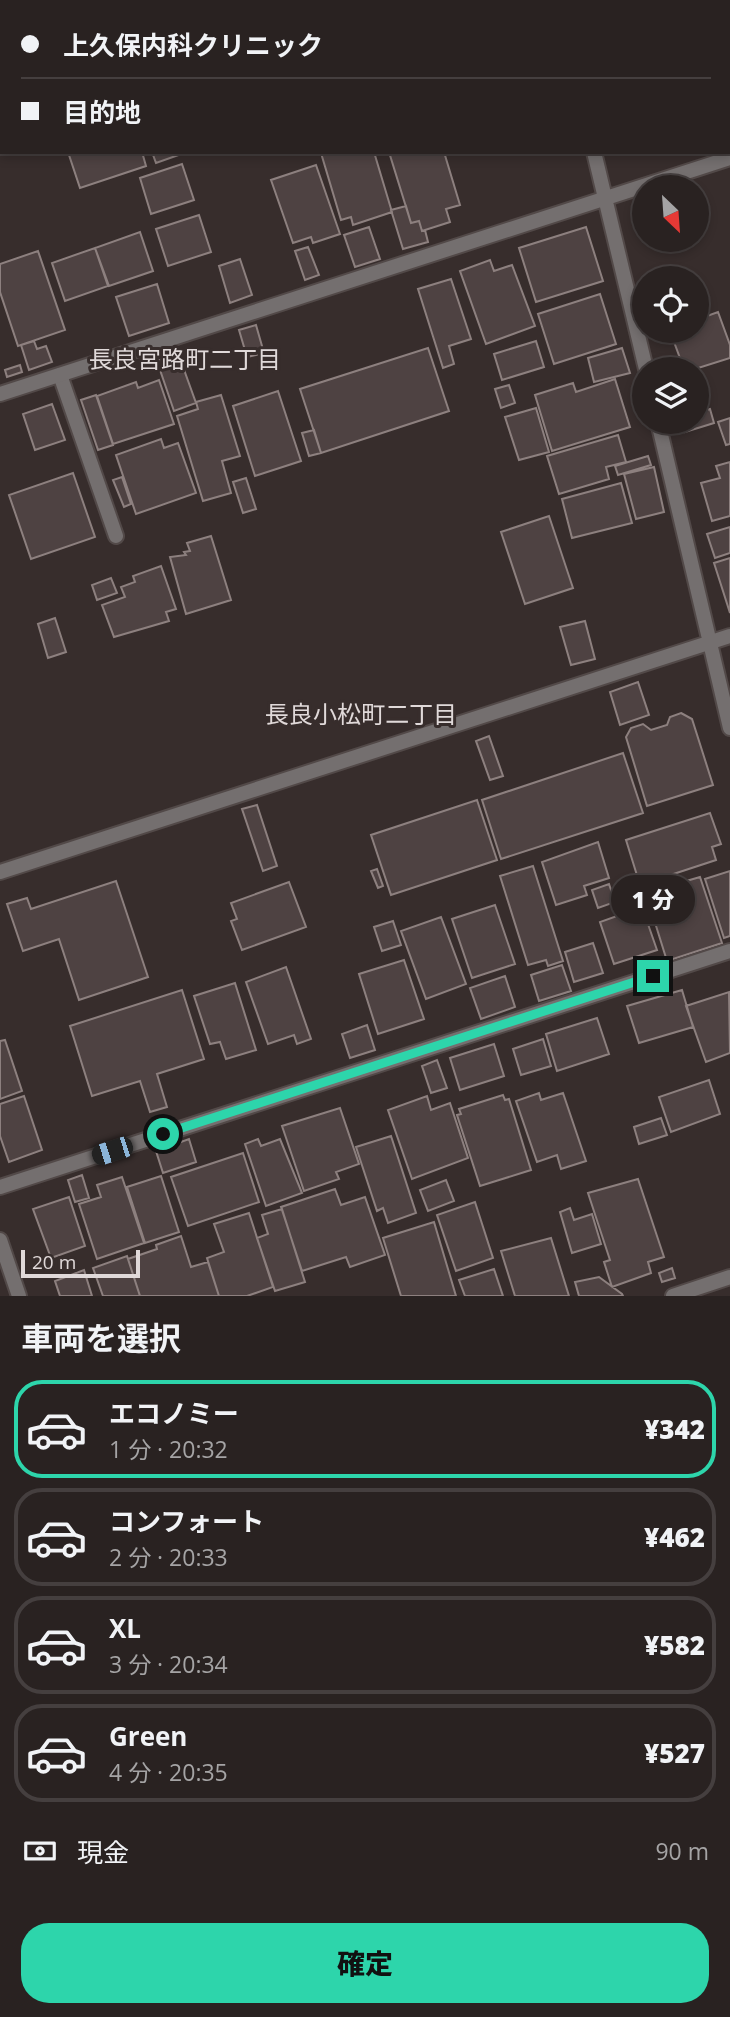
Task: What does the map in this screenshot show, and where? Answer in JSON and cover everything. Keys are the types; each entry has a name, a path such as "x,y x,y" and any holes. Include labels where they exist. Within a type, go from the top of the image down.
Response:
{"street":[{"path":"595,154 643,357"},
{"path":"0,394 730,158"},
{"path":"60,375 116,536"},
{"path":"661,434 730,727"},
{"path":"0,872 730,636"},
{"path":"0,1187 730,951"},
{"path":"0,1240 19,1296"},
{"path":"673,1296 730,1277"}],"building":[{"path":"69,154 143,154 146,166 80,188"},
{"path":"153,154 181,154 156,163"},
{"path":"321,154 375,154 392,212 353,225 351,217 341,220"},
{"path":"390,154 445,154 460,205 446,209 450,222 422,231 419,221 411,223"},
{"path":"182,164 194,200 151,214 140,178"},
{"path":"316,165 340,234 313,243 311,237 293,243 271,180"},
{"path":"406,206 411,223 419,221 428,242 403,249 391,210"},
{"path":"199,215 211,252 168,266 156,229"},
{"path":"369,227 380,259 355,267 344,235"},
{"path":"586,227 603,281 536,302 519,248"},
{"path":"140,232 153,271 109,286 95,248"},
{"path":"308,247 319,275 305,280 295,251"},
{"path":"95,248 108,286 65,301 52,263"},
{"path":"38,251 65,330 18,346 0,292 0,264"},
{"path":"240,259 252,295 230,303 219,266"},
{"path":"490,260 494,271 512,265 535,326 486,344 460,271"},
{"path":"451,279 471,339 449,346 454,364 443,368 418,289"},
{"path":"157,284 169,323 129,336 116,297"},
{"path":"600,294 616,344 554,364 538,314"},
{"path":"718,312 730,345 730,358 709,365 709,357 680,357 674,343 709,343 709,315"},
{"path":"256,325 264,353 247,357 239,330"},
{"path":"34,341 37,349 46,346 52,362 29,370 21,345"},
{"path":"536,341 544,367 502,380 494,354"},
{"path":"428,348 449,411 321,453 300,389"},
{"path":"622,348 630,373 594,382 588,358"},
{"path":"178,353 196,403 174,411 157,361"},
{"path":"20,365 22,372 7,377 5,370"},
{"path":"615,379 630,427 552,451 535,395 573,383 576,392"},
{"path":"159,380 174,424 113,444 97,396 136,382 138,388"},
{"path":"509,385 515,403 501,408 495,389"},
{"path":"278,391 301,461 255,476 233,406"},
{"path":"96,395 113,445 98,450 81,400"},
{"path":"221,395 240,456 222,461 231,493 203,501 177,416 198,409 196,402"},
{"path":"52,404 65,440 35,450 23,414"},
{"path":"536,408 549,452 519,460 505,417"},
{"path":"709,409 714,423 709,425"},
{"path":"730,418 730,444 726,445 718,422"},
{"path":"314,430 321,453 309,456 302,433"},
{"path":"618,435 626,462 606,467 609,479 559,494 547,456"},
{"path":"161,439 164,448 178,443 196,493 136,514 116,455"},
{"path":"648,456 651,465 618,475 615,466"},
{"path":"730,462 730,516 712,521 701,483 720,478 716,466"},
{"path":"654,467 664,512 636,519 624,474"},
{"path":"73,473 95,537 31,559 9,495"},
{"path":"122,477 131,504 124,507 113,480"},
{"path":"246,478 256,509 243,513 233,482"},
{"path":"621,483 632,523 572,538 562,499"},
{"path":"549,516 573,588 525,604 501,532"},
{"path":"730,527 730,553 715,558 707,534"},
{"path":"211,536 231,600 186,614 170,557 186,555 184,552 190,551 187,543"},
{"path":"730,558 730,613 714,563"},
{"path":"161,566 176,609 166,612 169,621 114,637 102,605 125,597 121,587 135,582 133,576"},
{"path":"111,578 117,593 97,600 92,585"},
{"path":"55,618 66,652 48,658 38,624"},
{"path":"585,621 595,659 571,665 560,627"},
{"path":"638,682 649,715 620,725 610,692"},
{"path":"681,713 692,719 713,785 647,806 626,737 631,728 643,724 651,730 667,725 670,717"},
{"path":"489,736 503,776 490,780 476,741"},
{"path":"623,753 643,813 501,859 482,800"},
{"path":"477,800 497,860 391,895 371,835"},
{"path":"257,805 277,866 263,871 242,809"},
{"path":"710,813 721,844 712,847 716,860 640,885 626,840"},
{"path":"598,842 609,878 584,886 587,895 556,905 542,862"},
{"path":"533,866 563,961 548,966 546,960 528,965 500,876"},
{"path":"377,869 383,886 378,888 371,871"},
{"path":"730,871 730,936 724,938 705,879"},
{"path":"700,877 722,943 667,961 652,913 682,904 676,884"},
{"path":"116,881 148,977 79,1000 59,939 23,951 7,904 27,898 31,909"},
{"path":"289,882 306,927 242,950 231,921 237,919 231,903"},
{"path":"609,884 615,902 598,908 592,890"},
{"path":"641,904 657,950 614,964 600,922 620,915 618,911"},
{"path":"495,905 515,964 472,978 452,919"},
{"path":"441,917 466,984 426,999 401,931"},
{"path":"393,921 401,945 382,951 374,927"},
{"path":"593,943 603,973 574,982 565,952"},
{"path":"404,960 424,1019 378,1034 359,974"},
{"path":"562,965 571,991 539,1001 531,975"},
{"path":"286,967 311,1039 297,1044 294,1035 268,1044 246,982"},
{"path":"505,976 515,1007 481,1019 470,988"},
{"path":"235,983 256,1050 226,1059 220,1042 210,1044 194,996"},
{"path":"182,990 204,1059 157,1074 167,1107 150,1112 140,1081 92,1096 70,1026"},
{"path":"682,990 693,1027 639,1043 627,1006"},
{"path":"729,992 730,1053 706,1062 686,1006"},
{"path":"597,1018 609,1054 557,1071 546,1034"},
{"path":"367,1025 375,1050 350,1058 342,1034"},
{"path":"543,1039 551,1066 521,1075 513,1049"},
{"path":"5,1040 22,1091 0,1099 0,1041"},
{"path":"494,1044 504,1076 460,1090 450,1058"},
{"path":"437,1060 447,1088 431,1093 422,1066"},
{"path":"709,1080 720,1114 671,1132 659,1097"},
{"path":"539,1093 541,1100 563,1093 586,1161 561,1169 557,1155 537,1162 516,1101"},
{"path":"503,1095 505,1100 509,1099 531,1170 480,1186 457,1115 461,1114 459,1109"},
{"path":"24,1096 42,1150 9,1162 0,1136 0,1104"},
{"path":"427,1096 431,1110 450,1103 468,1158 412,1179 388,1110"},
{"path":"340,1108 359,1164 336,1172 339,1179 304,1191 282,1126"},
{"path":"661,1118 667,1135 639,1144 634,1127"},
{"path":"391,1136 416,1213 388,1223 383,1208 377,1211 356,1147"},
{"path":"189,1139 196,1162 163,1173 156,1151"},
{"path":"258,1139 261,1146 280,1139 302,1193 266,1206 245,1144"},
{"path":"243,1153 259,1202 188,1226 171,1177"},
{"path":"82,1175 89,1198 75,1202 68,1180"},
{"path":"161,1176 179,1232 145,1243 127,1187"},
{"path":"122,1177 144,1243 97,1259 79,1204 101,1197 97,1185"},
{"path":"638,1179 664,1257 648,1262 651,1273 612,1287 604,1262 610,1260 588,1193"},
{"path":"446,1180 454,1201 428,1211 420,1190"},
{"path":"335,1189 341,1205 365,1197 385,1255 350,1267 346,1257 302,1271 281,1207"},
{"path":"69,1197 85,1246 51,1258 33,1209"},
{"path":"475,1202 493,1258 456,1271 437,1215"},
{"path":"570,1208 574,1220 592,1214 601,1244 572,1253 560,1212"},
{"path":"282,1209 305,1282 275,1291 257,1238 268,1234 262,1215"},
{"path":"249,1213 273,1287 247,1296 219,1296 207,1258 224,1252 214,1224"},
{"path":"434,1222 456,1296 401,1296 383,1238"},
{"path":"181,1236 191,1267 208,1262 219,1296 140,1296 128,1259 157,1249 156,1245"},
{"path":"551,1238 569,1296 515,1296 501,1251"},
{"path":"127,1256 140,1296 103,1296 93,1268"},
{"path":"672,1268 675,1278 662,1282 659,1273"},
{"path":"494,1269 503,1296 465,1296 459,1280"},
{"path":"84,1270 92,1296 60,1296 55,1281"},
{"path":"599,1277 623,1296 579,1296 575,1282"}],"district":[{"name":"長良宮路町二丁目","path":"185,360"},
{"name":"長良小松町二丁目","path":"361,715"}],"route":[{"path":"163,1134 653,976"}]}
